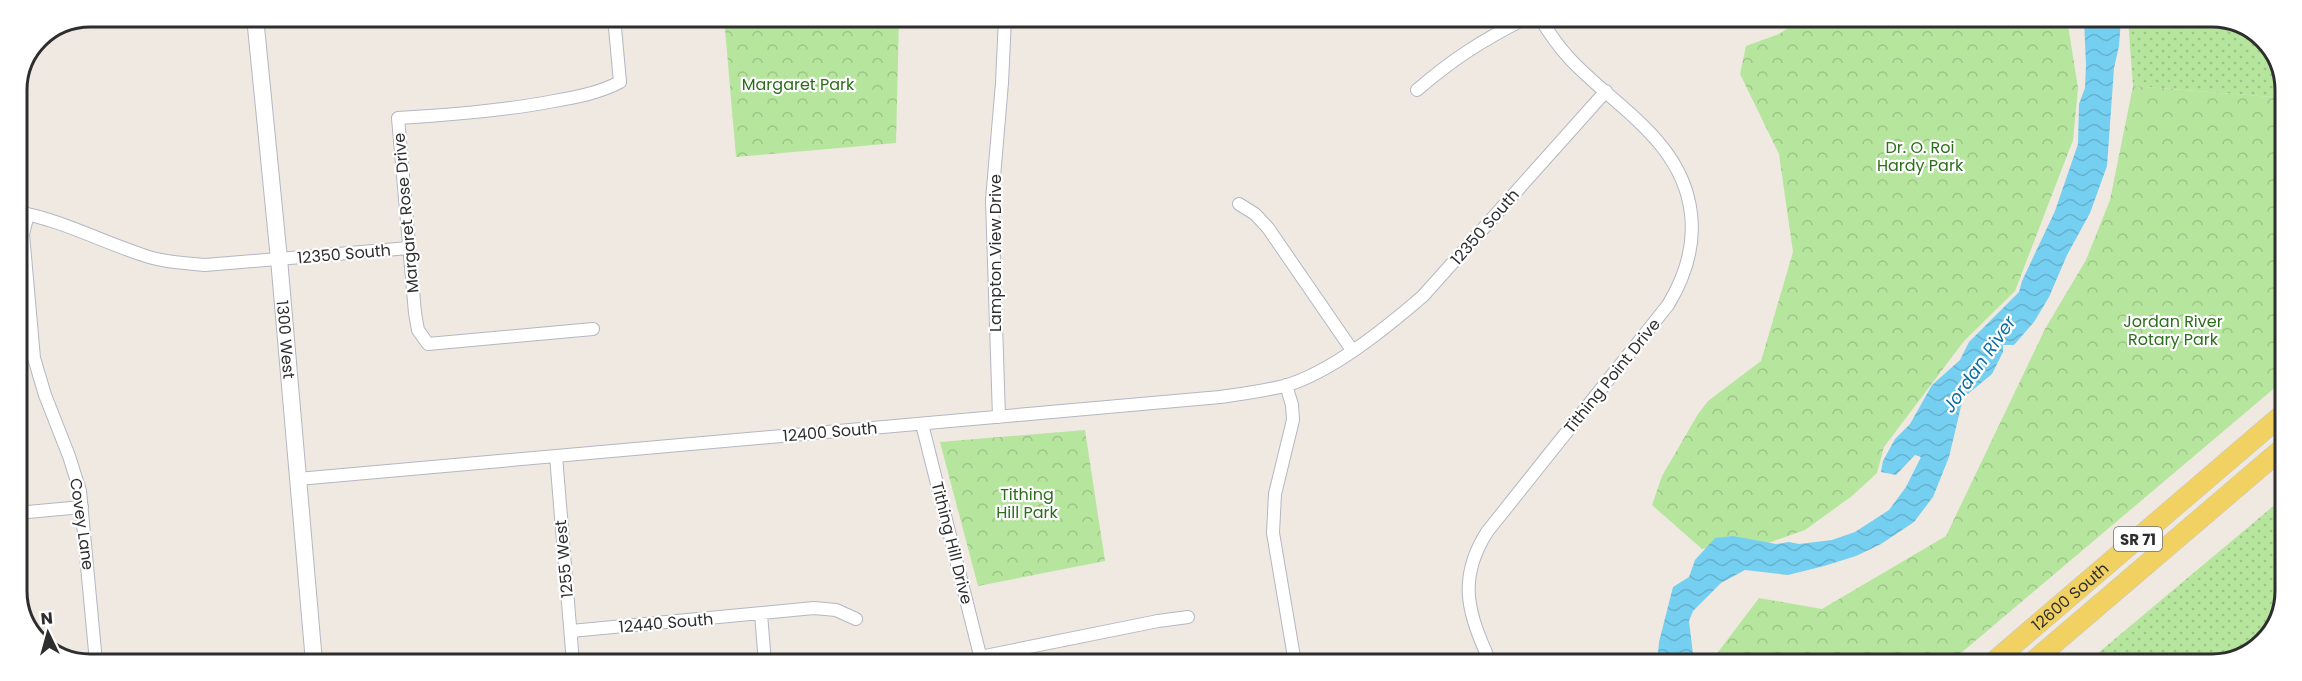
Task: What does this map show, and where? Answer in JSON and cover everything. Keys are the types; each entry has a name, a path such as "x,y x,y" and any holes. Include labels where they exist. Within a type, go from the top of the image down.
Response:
{"main road":[{"name":"12600 South","path":"2003,654 2275,421"},
{"name":"12600 South","path":"2042,654 2275,455"}],"street":[{"name":"1300 West","path":"256,27 313,654"},
{"name":"Margaret Rose Drive","path":"593,329 428,344 418,330 415,313 398,118 496,110 606,90 620,82 615,27"},
{"name":"Lampton View Drive","path":"999,417 992,200 1005,27"},
{"path":"1417,90 1478,43 1509,27"},
{"name":"Tithing Point Drive","path":"1487,654 1468,604 1469,573 1480,543 1668,305 1682,279 1690,251 1692,228 1690,205 1680,174 1664,147 1644,125 1571,61 1545,27"},
{"name":"12350 South","path":"1352,350 1424,296 1606,91"},
{"path":"1239,204 1255,214 1268,228 1352,350"},
{"name":"12350 South","path":"27,214 58,221 142,255 173,262 205,265 409,248"},
{"name":"Covey Lane","path":"27,279 34,358 45,395 75,473 82,507 95,654"},
{"name":"12400 South","path":"298,479 1220,397 1286,385 1352,350"},
{"path":"1286,385 1292,405 1293,420 1274,501 1273,534 1293,654"},
{"name":"Tithing Hill Drive","path":"922,424 980,654"},
{"name":"1255 West","path":"556,456 572,654"},
{"path":"27,512 82,507"},
{"name":"12440 South","path":"571,632 814,609 836,610 856,619"},
{"path":"761,614 764,654"},
{"path":"1008,654 1158,621 1188,617"}],"green space":[{"name":"Margaret Park","path":"725,27 899,27 896,143 736,157"},
{"name":"Dr. O. Roi Hardy Park","path":"1790,27 2068,27 2078,88 2073,140 2015,291 1964,341 1884,447 1877,473 1852,496 1805,530 1757,547 1735,541 1702,549 1652,505 1662,476 1698,414 1708,401 1761,361 1793,252 1779,154 1740,74 1746,46 1779,34"},
{"path":"2129,27 2212,27 2229,29 2254,43 2269,62 2274,77 2275,97 2133,86"},
{"name":"Jordan River Rotary Park","path":"2133,86 2275,97 2275,388 1960,654 1717,654 1759,598 1822,609 1946,536 2045,329 2086,260 2110,200"},
{"name":"Tithing Hill Park","path":"1085,430 1105,561 978,586 940,442"},
{"path":"2275,505 2273,608 2269,619 2257,636 2240,648 2212,654 2097,654"}],"water":[{"name":"Jordan River","path":"2084,27 2120,27 2114,68 2107,166 2090,213 2067,255 2049,297 2034,322 2014,345 2003,345 2003,352 1992,374 1963,398 1949,457 1933,497 1914,522 1881,544 1856,556 1788,575 1745,570 1721,583 1693,611 1689,621 1693,654 1658,654 1673,587 1689,577 1695,560 1715,538 1733,536 1776,544 1832,540 1855,532 1889,510 1906,487 1921,457 1915,455 1896,475 1881,472 1883,461 1895,439 1910,424 1932,385 1960,360 1969,342 2019,292 2055,211 2078,144 2079,104 2085,88"}]}
